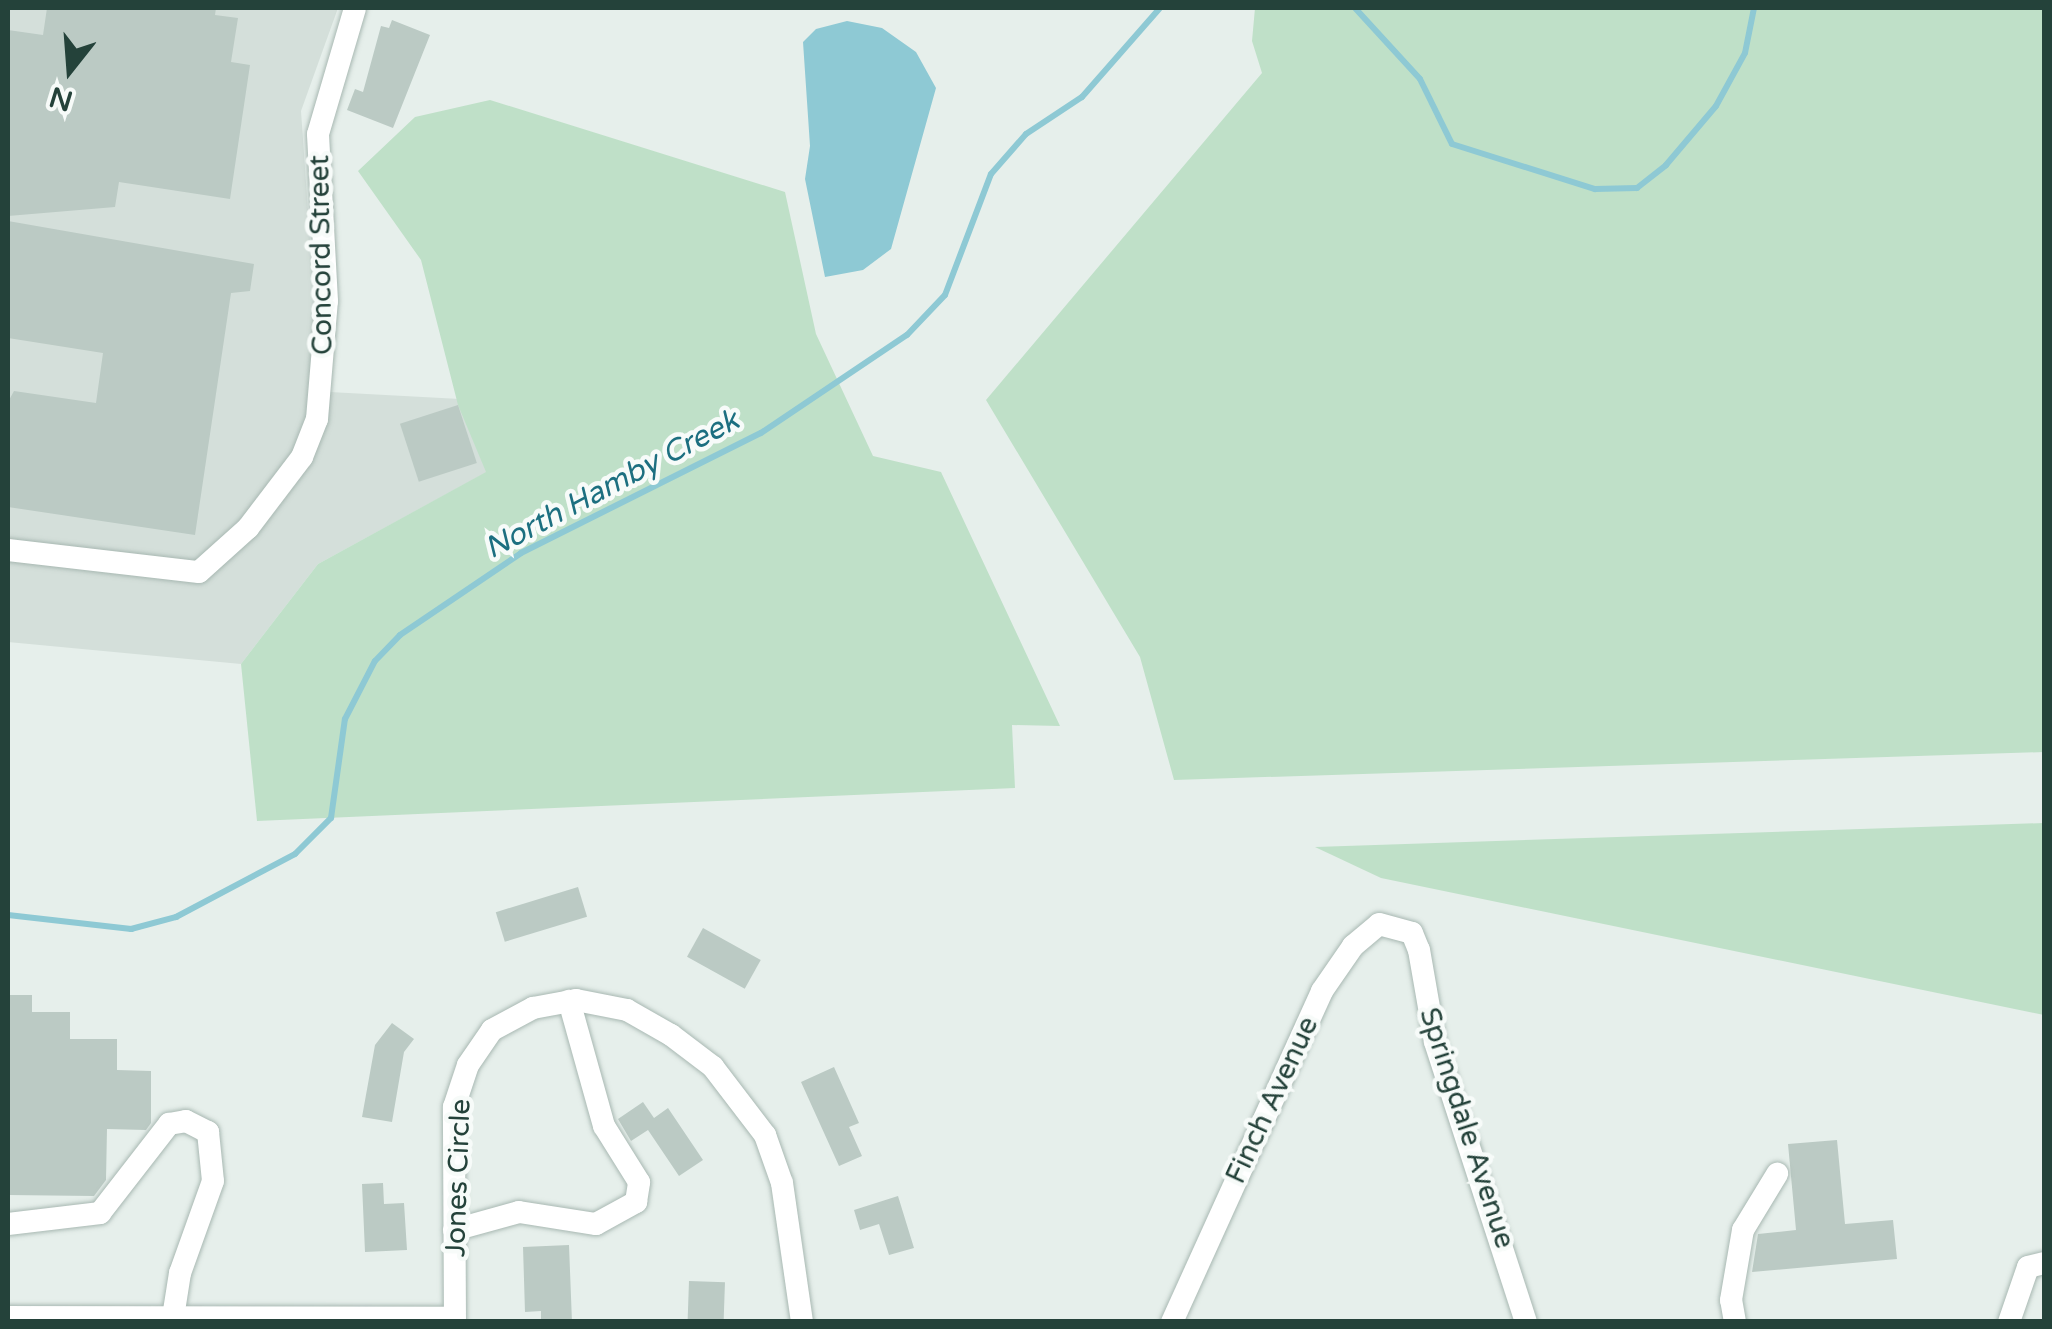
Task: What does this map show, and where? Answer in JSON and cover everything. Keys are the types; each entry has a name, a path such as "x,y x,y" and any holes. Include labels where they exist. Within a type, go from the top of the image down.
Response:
{"street":[{"name":"Concord Street","path":"8,550 199,572 231,546 302,457 318,419 327,301 318,134 355,8"},
{"name":"Finch Avenue","path":"1172,1322 1322,991 1353,946 1378,924 1412,933"},
{"name":"Springdale Avenue","path":"1412,933 1435,1042 1526,1322"},
{"name":"Jones Circle","path":"454,1320 454,1107 468,1065 492,1030 533,1008 569,1001 626,1010 671,1035 714,1067 765,1135 785,1199 802,1322"},
{"path":"454,1230 519,1212 596,1224 638,1199 636,1174 604,1126 569,1001"},
{"path":"8,1224 100,1213 169,1124 186,1121 208,1132 213,1181 180,1273 172,1317"},
{"path":"1735,1322 1731,1300 1743,1230 1778,1174"},
{"path":"2009,1322 2028,1267 2044,1262"},
{"path":"8,1317 454,1320"}],"shaded area":[{"path":"8,8 338,8 301,111 315,311 311,391 460,399 487,472 318,564 241,664 8,642"}],"green space":[{"path":"1255,8 2044,8 2044,752 1174,780 1140,657 986,400 1262,73 1252,41"},
{"path":"490,100 785,192 816,334 873,456 941,472 1060,726 1012,725 1015,788 257,821 241,664 318,564 486,472 458,405 421,260 358,171 415,117"},
{"path":"2044,823 2044,1015 1381,878 1315,847"}],"water":[{"path":"847,21 882,28 916,52 936,88 891,249 863,270 825,277 805,179 810,146 803,42 816,29"}],"building":[{"path":"47,8 216,8 215,15 238,18 231,62 250,65 230,199 119,182 115,207 8,216 8,30 43,35"},
{"path":"392,20 430,35 393,128 347,110 355,89 363,92 381,26 389,28"},
{"path":"8,221 254,264 250,291 231,293 195,535 8,507 8,402 14,391 96,403 103,353 8,338"},
{"path":"458,405 477,463 419,482 400,424"},
{"path":"578,887 587,917 505,942 496,912"},
{"path":"703,928 761,960 745,989 687,957"},
{"path":"8,995 32,995 32,1012 70,1012 70,1039 117,1039 117,1070 151,1071 151,1123 146,1130 107,1129 106,1180 94,1196 8,1195"},
{"path":"392,1023 414,1039 404,1052 392,1122 362,1117 375,1045"},
{"path":"834,1067 859,1123 849,1127 862,1156 839,1166 801,1082"},
{"path":"643,1102 654,1118 668,1108 703,1160 679,1176 648,1130 631,1141 618,1119"},
{"path":"1837,1140 1845,1224 1893,1220 1897,1259 1752,1272 1758,1234 1796,1230 1788,1144"},
{"path":"383,1183 384,1204 404,1203 407,1250 365,1252 362,1184"},
{"path":"898,1196 914,1248 889,1255 879,1224 860,1230 854,1210"},
{"path":"569,1245 572,1322 541,1322 541,1311 525,1312 523,1247"},
{"path":"689,1281 725,1282 724,1322 688,1322"}],"waterway":[{"name":"North Hamby Creek","path":"8,915 131,929 176,917 295,854 331,818 345,719 375,661 400,635 521,553 761,433 907,335 945,295 991,174 1026,134 1082,97 1160,8"},
{"name":"North Hamby Creek","path":"1355,8 1420,79 1452,144 1595,189 1637,188 1666,165 1716,106 1745,53 1754,8"}]}
